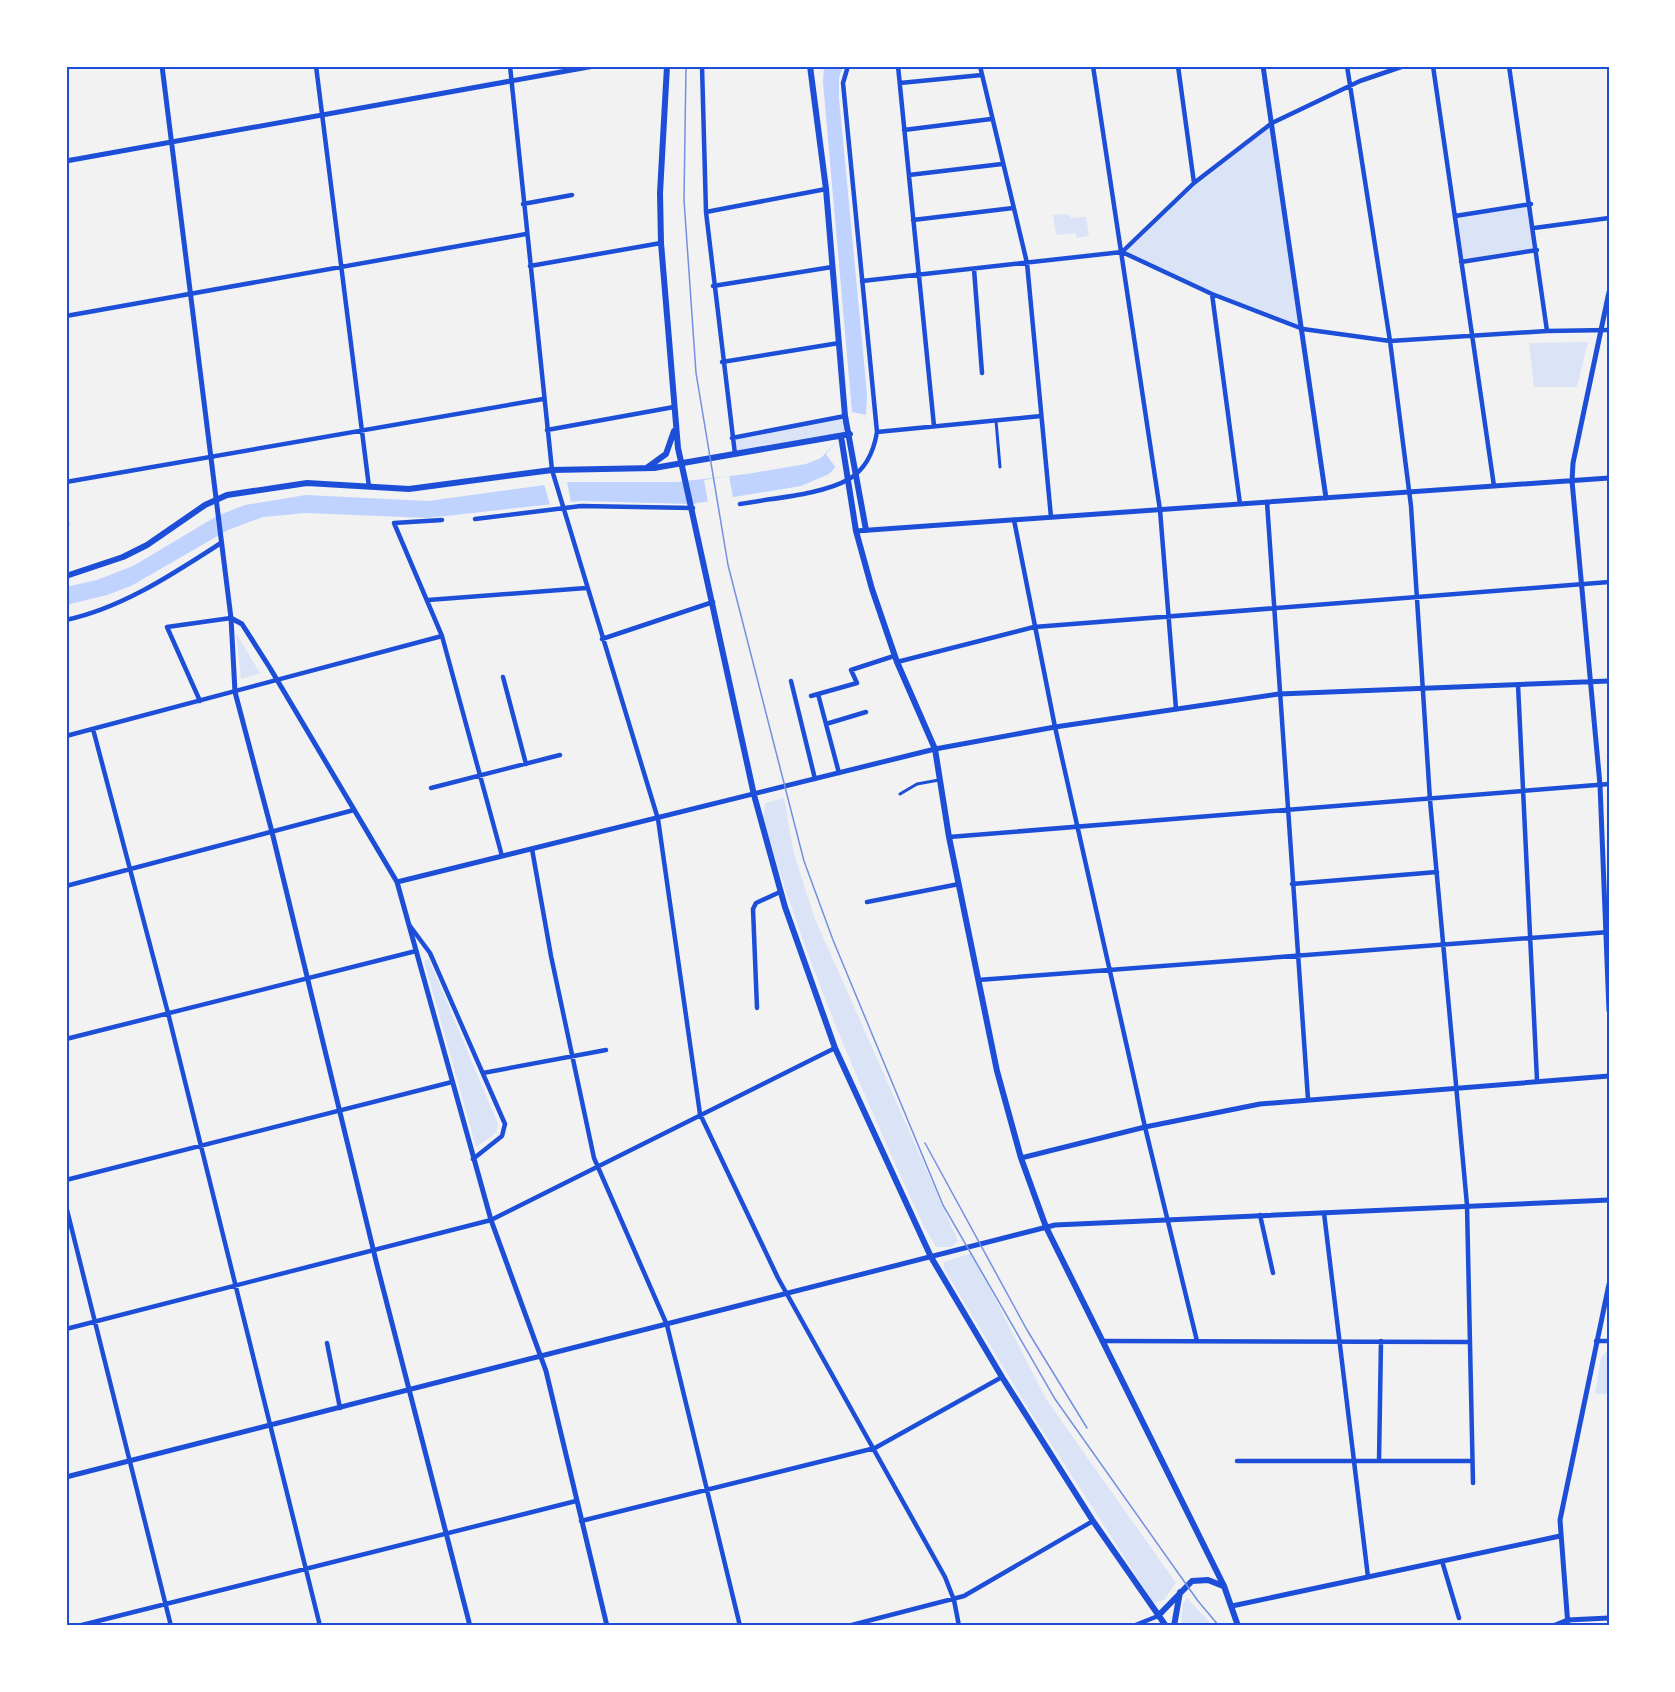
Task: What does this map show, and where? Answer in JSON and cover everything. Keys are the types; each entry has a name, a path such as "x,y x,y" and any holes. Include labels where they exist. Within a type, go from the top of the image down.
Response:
{"main road":[{"path":"667,66 660,193 661,243 680,464 692,506 754,795 780,892 835,1048 931,1257 1002,1377 1093,1521 1166,1626"},
{"path":"810,66 826,189 845,416 850,434 852,476 861,530 896,659 935,749 958,884 997,1071 1021,1158 1046,1227 1224,1586 1238,1626"},
{"path":"645,469 666,454 675,425"},
{"path":"66,576 123,557 147,545 216,499 300,484 423,488 552,470 645,469 850,434"},
{"path":"841,436 852,476"},
{"path":"1158,1616 1191,1581 1200,1579 1224,1586"},
{"path":"1174,1626 1181,1589"}],"street":[{"path":"162,66 231,618 235,692 470,1626"},
{"path":"316,66 369,487"},
{"path":"510,66 552,470 557,494 658,819 700,1114 787,1294 945,1577 954,1600 959,1626"},
{"path":"66,161 594,66"},
{"path":"702,66 706,212 722,362 735,454"},
{"path":"898,66 934,426"},
{"path":"980,66 1027,263 1051,517"},
{"path":"1093,66 1160,510 1176,709"},
{"path":"1178,66 1194,183"},
{"path":"1263,66 1304,329 1326,498"},
{"path":"1347,66 1390,341 1409,492 1430,800 1467,1205 1473,1483"},
{"path":"1122,252 1194,183 1272,123 1350,86 1404,66"},
{"path":"1433,66 1494,486"},
{"path":"1509,66 1531,204 1547,331"},
{"path":"740,504 819,489 852,476 870,454 876,432 843,83 847,67"},
{"path":"900,83 982,75"},
{"path":"904,129 991,119"},
{"path":"909,175 1002,165"},
{"path":"706,212 826,189"},
{"path":"523,204 572,195"},
{"path":"1455,216 1531,204"},
{"path":"913,220 1013,208"},
{"path":"1534,228 1609,218"},
{"path":"66,316 526,234"},
{"path":"530,266 661,243"},
{"path":"1461,262 1537,250"},
{"path":"862,281 1122,252 1212,294 1304,329 1390,341 1547,331 1609,330"},
{"path":"713,286 832,267"},
{"path":"974,269 982,373"},
{"path":"1609,292 1573,463 1572,481 1600,785 1608,932 1609,1011"},
{"path":"1212,294 1240,504"},
{"path":"722,362 839,343"},
{"path":"66,482 543,399"},
{"path":"547,429 674,407"},
{"path":"732,438 845,416"},
{"path":"876,432 1041,416"},
{"path":"995,420 1000,467"},
{"path":"861,530 1609,478"},
{"path":"1267,502 1272,607 1308,1098"},
{"path":"475,519 561,505 692,506"},
{"path":"66,517 67,524"},
{"path":"442,520 394,523 442,636 478,776 502,856"},
{"path":"1014,520 1055,727 1145,1127 1197,1341"},
{"path":"66,620 130,597 221,543"},
{"path":"811,696 856,683 851,670 1034,627 1609,582"},
{"path":"428,600 586,588"},
{"path":"602,639 712,602"},
{"path":"200,701 167,627 231,618 242,624 397,882 491,1220 541,1356 607,1626"},
{"path":"66,736 442,636"},
{"path":"503,677 526,764"},
{"path":"791,681 816,779"},
{"path":"397,882 935,749 1055,727 1279,694 1609,681"},
{"path":"1518,685 1537,1080"},
{"path":"819,694 839,773"},
{"path":"826,724 866,712"},
{"path":"93,729 168,1013 320,1626"},
{"path":"431,788 560,755"},
{"path":"900,794 917,784 940,780"},
{"path":"949,837 1287,812 1609,784"},
{"path":"66,886 354,810"},
{"path":"532,849 596,1167 667,1325 740,1626"},
{"path":"1292,884 1437,872"},
{"path":"867,902 958,884"},
{"path":"756,1008 753,909 756,903 780,892"},
{"path":"409,925 430,953 483,1073 505,1131 473,1159"},
{"path":"978,980 1608,932"},
{"path":"66,1039 416,951"},
{"path":"66,1329 491,1220 835,1048"},
{"path":"483,1073 606,1050"},
{"path":"1021,1158 1230,1108 1308,1098 1609,1076"},
{"path":"66,1180 452,1082"},
{"path":"66,1477 1062,1224 1609,1200"},
{"path":"66,1206 171,1626"},
{"path":"1324,1213 1368,1577"},
{"path":"1260,1215 1273,1273"},
{"path":"1568,1623 1560,1536 1562,1505 1609,1284"},
{"path":"1102,1341 1469,1342"},
{"path":"1379,1461 1381,1341"},
{"path":"1596,1341 1609,1341"},
{"path":"327,1343 340,1408"},
{"path":"581,1521 875,1448 1002,1377"},
{"path":"1238,1461 1472,1461"},
{"path":"78,1626 305,1567 576,1501"},
{"path":"849,1626 954,1600 1093,1521"},
{"path":"1232,1606 1560,1536"},
{"path":"1442,1561 1459,1618"},
{"path":"1133,1626 1158,1616"},
{"path":"1552,1626 1609,1618"}],"shaded area":[{"path":"1270,127 1301,326 1215,293 1126,251 1196,185"},
{"path":"1531,204 1537,250 1461,262 1455,216"},
{"path":"1053,215 1070,215 1071,218 1086,217 1089,236 1077,238 1075,233 1056,235"},
{"path":"1588,342 1577,387 1534,387 1529,343"},
{"path":"845,416 850,434 735,454 732,438"},
{"path":"236,633 260,673 241,679"},
{"path":"784,798 794,854 815,919 958,1241 951,1247 936,1247 924,1227 878,1126 816,974 763,817 765,803"},
{"path":"429,959 498,1124 496,1133 476,1147 424,961"},
{"path":"972,1253 1046,1399 1176,1583 1164,1600 1154,1603 1026,1405 944,1269 944,1262"},
{"path":"1609,1352 1609,1394 1595,1394 1601,1357"},
{"path":"1187,1598 1213,1626 1181,1626 1183,1603"}],"water":[{"path":"824,66 843,66 839,78 839,98 867,394 866,417 854,448 829,474 801,486 692,504 580,501 428,518 305,513 263,517 228,530 131,586 107,595 66,605 66,587 97,580 133,566 217,516 245,505 306,495 428,501 567,482 676,482 747,474 806,464 821,458 838,440 852,412 823,82"}],"pier":[{"path":"852,412 866,415 864,425 854,448 836,468 826,454 842,435"},
{"path":"729,476 733,498 708,502 704,480"},
{"path":"567,482 571,502 550,505 544,484"}],"tram line":[{"path":"686,66 684,200 696,373 728,565 804,861 833,940 943,1205 1055,1399 1198,1601 1219,1626"},
{"path":"925,1143 1027,1330 1087,1428"}]}
